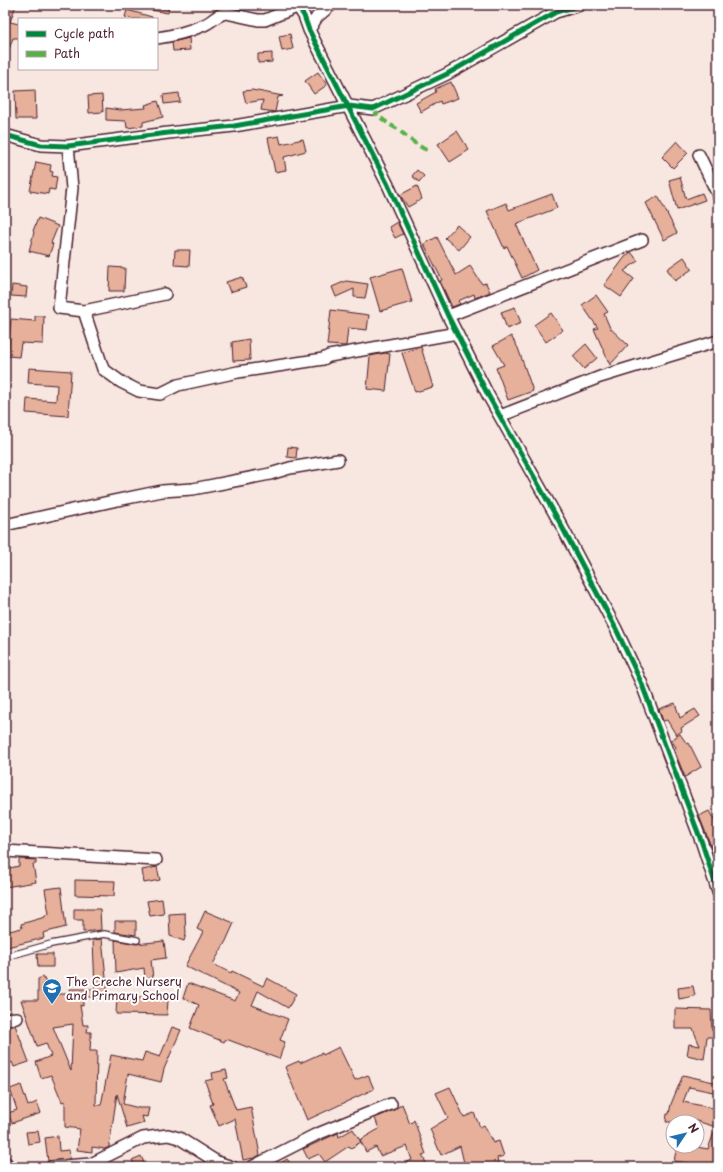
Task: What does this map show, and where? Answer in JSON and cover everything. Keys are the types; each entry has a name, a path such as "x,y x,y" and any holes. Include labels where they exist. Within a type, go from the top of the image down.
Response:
{"street":[{"path":"309,30 317,17 332,5"},
{"path":"5,135 42,145 68,146 234,126 349,106 373,109 411,92 553,9 580,5"},
{"path":"158,38 204,25 221,14 226,13 258,20 265,20 297,6 304,16 309,30 388,185 448,316 500,416 560,523 616,629 641,682 702,843 718,892"},
{"path":"68,146 72,188 59,308 84,311 165,294"},
{"path":"699,155 718,195"},
{"path":"448,316 642,240"},
{"path":"84,311 103,369 121,382 139,391 160,394 178,385 238,372 323,359 329,356 457,333"},
{"path":"500,416 600,377 718,341"},
{"path":"5,525 162,491 193,489 270,474 290,468 338,460"},
{"path":"5,851 156,860"},
{"path":"5,1019 17,1018"},
{"path":"252,1167 315,1135 391,1104"},
{"path":"51,1167 91,1164 143,1138 168,1135 179,1138 218,1162 232,1167"}],"lane":[{"path":"5,957 51,944 104,934 137,940"}],"building":[{"path":"5,5 16,5 10,22 18,24 18,38 13,38 6,57"},
{"path":"145,5 169,5 168,13 145,9"},
{"path":"127,10 152,18 129,18 125,17"},
{"path":"290,34 293,49 282,51 279,36"},
{"path":"189,38 190,50 173,51 172,42"},
{"path":"272,53 272,62 258,63 258,54"},
{"path":"318,72 327,85 314,94 305,81"},
{"path":"451,82 458,98 441,104 440,101 421,112 416,103 436,92 435,89"},
{"path":"35,90 36,119 16,119 15,91"},
{"path":"252,90 283,96 278,97 275,112 261,110 263,100 246,103 243,91"},
{"path":"179,93 180,102 164,104 163,95"},
{"path":"102,95 103,112 89,113 88,96"},
{"path":"158,101 163,117 143,122 143,126 127,128 126,121 106,120 106,108 120,110 146,108 145,105"},
{"path":"457,131 469,150 450,162 438,144"},
{"path":"279,136 281,144 303,139 306,151 284,157 286,170 275,172 268,138"},
{"path":"677,141 688,153 673,168 662,157"},
{"path":"36,162 51,165 50,171 53,172 52,176 57,177 55,190 49,189 48,194 30,191"},
{"path":"417,170 424,176 419,182 412,176"},
{"path":"680,177 686,199 702,193 705,200 677,210 669,180"},
{"path":"417,186 422,199 408,207 400,195"},
{"path":"552,194 557,208 516,224 537,270 522,278 507,246 504,248 487,211 506,203 509,210"},
{"path":"658,196 677,233 664,240 646,203"},
{"path":"38,218 58,226 51,243 53,244 49,256 29,251 33,231"},
{"path":"397,222 403,234 395,238 389,227"},
{"path":"457,225 470,237 459,250 445,238"},
{"path":"437,237 456,275 470,266 482,284 486,283 490,292 475,298 474,294 458,301 460,304 452,307 440,281 442,280 424,244"},
{"path":"175,250 190,250 189,266 174,265"},
{"path":"631,252 638,261 624,271 634,279 621,297 604,285 625,257"},
{"path":"684,257 692,269 675,281 667,269"},
{"path":"110,267 125,268 124,291 109,291"},
{"path":"402,268 412,302 380,311 370,277"},
{"path":"242,277 246,287 230,292 226,282"},
{"path":"346,281 368,284 365,298 354,297 354,289 336,297 332,287"},
{"path":"12,285 27,287 26,297 11,296"},
{"path":"596,295 608,312 604,314 610,328 628,345 610,365 594,329 598,328 582,305"},
{"path":"515,307 521,323 507,329 501,312"},
{"path":"331,310 369,315 367,330 348,328 346,346 327,345"},
{"path":"551,313 563,330 546,342 534,325"},
{"path":"35,316 44,316 43,344 21,343 19,357 8,356 11,319 35,321"},
{"path":"511,336 518,348 533,391 508,400 496,368 504,365 493,346"},
{"path":"249,339 250,360 233,361 232,342"},
{"path":"586,344 597,358 584,369 573,356"},
{"path":"421,347 433,387 415,392 402,353"},
{"path":"385,353 390,354 386,391 367,389 370,356"},
{"path":"29,368 71,371 68,416 26,413 27,399 56,401 57,385 28,383"},
{"path":"288,447 297,448 296,458 287,457"},
{"path":"675,703 680,718 695,709 700,716 681,728 682,731 676,735 667,720 663,721 659,709"},
{"path":"680,734 687,744 689,743 701,767 685,777 674,750 676,747 671,740"},
{"path":"709,811 718,827 718,834 714,837 718,848 713,851 699,816"},
{"path":"19,859 36,860 36,864 33,864 36,882 5,887 5,869 19,866"},
{"path":"157,867 160,880 144,883 142,870"},
{"path":"75,880 115,881 114,896 75,895"},
{"path":"61,887 66,927 43,933 44,938 7,947 5,932 22,928 21,924 45,917 45,915 49,914 45,889"},
{"path":"162,899 164,914 150,916 147,901"},
{"path":"74,909 100,909 101,930 83,932 83,920 74,920"},
{"path":"205,911 234,923 213,964 231,973 232,971 263,986 267,978 296,994 288,1008 258,991 252,1005 288,1019 280,1040 285,1042 279,1059 226,1039 224,1042 190,1028 199,1005 183,998 188,983 235,1001 239,993 185,966 203,932 197,929"},
{"path":"185,913 186,934 184,941 170,936 169,914"},
{"path":"115,921 136,921 136,935 115,932"},
{"path":"102,939 108,997 83,997 83,1006 80,1005 83,1025 88,1025 87,1032 91,1032 90,1051 97,1051 96,1105 101,1105 111,1055 142,1061 145,1052 160,1057 172,1027 181,1030 164,1069 161,1082 128,1074 123,1104 139,1108 149,1108 147,1117 142,1116 144,1123 127,1128 117,1094 109,1147 105,1149 92,1147 92,1152 77,1150 80,1129 65,1127 65,1101 62,1102 51,1075 41,1078 36,1062 51,1056 46,1043 37,1046 21,1000 38,1000 38,979 43,977 52,994 70,994 70,989 95,989 93,940","holes":["73,1024 71,1071 53,1027"]},
{"path":"115,940 136,944 164,941 166,958 151,960 153,978 145,979 144,968 116,973"},
{"path":"37,954 53,954 53,967 38,967"},
{"path":"693,986 695,996 679,999 678,988"},
{"path":"117,997 156,997 156,1000 168,1000 167,1015 116,1014"},
{"path":"675,1009 711,1010 712,1030 718,1030 718,1037 707,1037 704,1059 687,1055 689,1044 700,1046 693,1029 675,1029"},
{"path":"15,1025 29,1062 14,1067 12,1062 5,1066 5,1029"},
{"path":"339,1047 355,1080 368,1075 374,1089 307,1120 285,1067 299,1061 300,1063 322,1053 323,1055"},
{"path":"226,1070 228,1078 224,1079 236,1110 251,1107 260,1155 254,1158 243,1160 235,1119 219,1126 210,1105 213,1104 205,1081 213,1079 212,1073"},
{"path":"683,1075 718,1083 718,1093 689,1087 683,1102 718,1109 718,1151 715,1167 674,1161 675,1154 705,1154 705,1148 708,1149 716,1127 705,1124 705,1114 669,1114 671,1104"},
{"path":"21,1085 28,1106 37,1102 41,1113 12,1123 8,1113 17,1110 10,1089"},
{"path":"450,1087 464,1117 474,1113 480,1127 484,1125 493,1143 499,1141 504,1156 497,1158 499,1167 465,1167 460,1146 441,1155 430,1129 448,1118 436,1093"},
{"path":"402,1104 410,1124 414,1120 426,1154 422,1155 428,1167 396,1167 412,1160 407,1146 380,1156 376,1147 366,1152 360,1140 379,1129 375,1118 394,1110"},
{"path":"353,1129 361,1142 351,1148 349,1146 325,1162 319,1154 308,1159 303,1149 338,1133 339,1137"},
{"path":"38,1131 40,1142 28,1144 26,1132"},
{"path":"58,1136 59,1151 69,1150 70,1159 48,1161 45,1138"},
{"path":"141,1156 146,1167 135,1167 132,1160"},
{"path":"287,1159 293,1167 275,1167"}],"marked path":[{"path":"373,109 385,121 417,145 429,151"}],"cycle path":[{"path":"297,5 304,16 309,30 388,185 448,316 488,395 560,523 616,629 641,682 702,843 718,892"},
{"path":"5,135 41,145 68,146 234,126 349,106 373,109 447,74 556,12 580,5"}],"place":[{"name":"The Creche Nursery and Primary School","path":"52,1005"}]}
